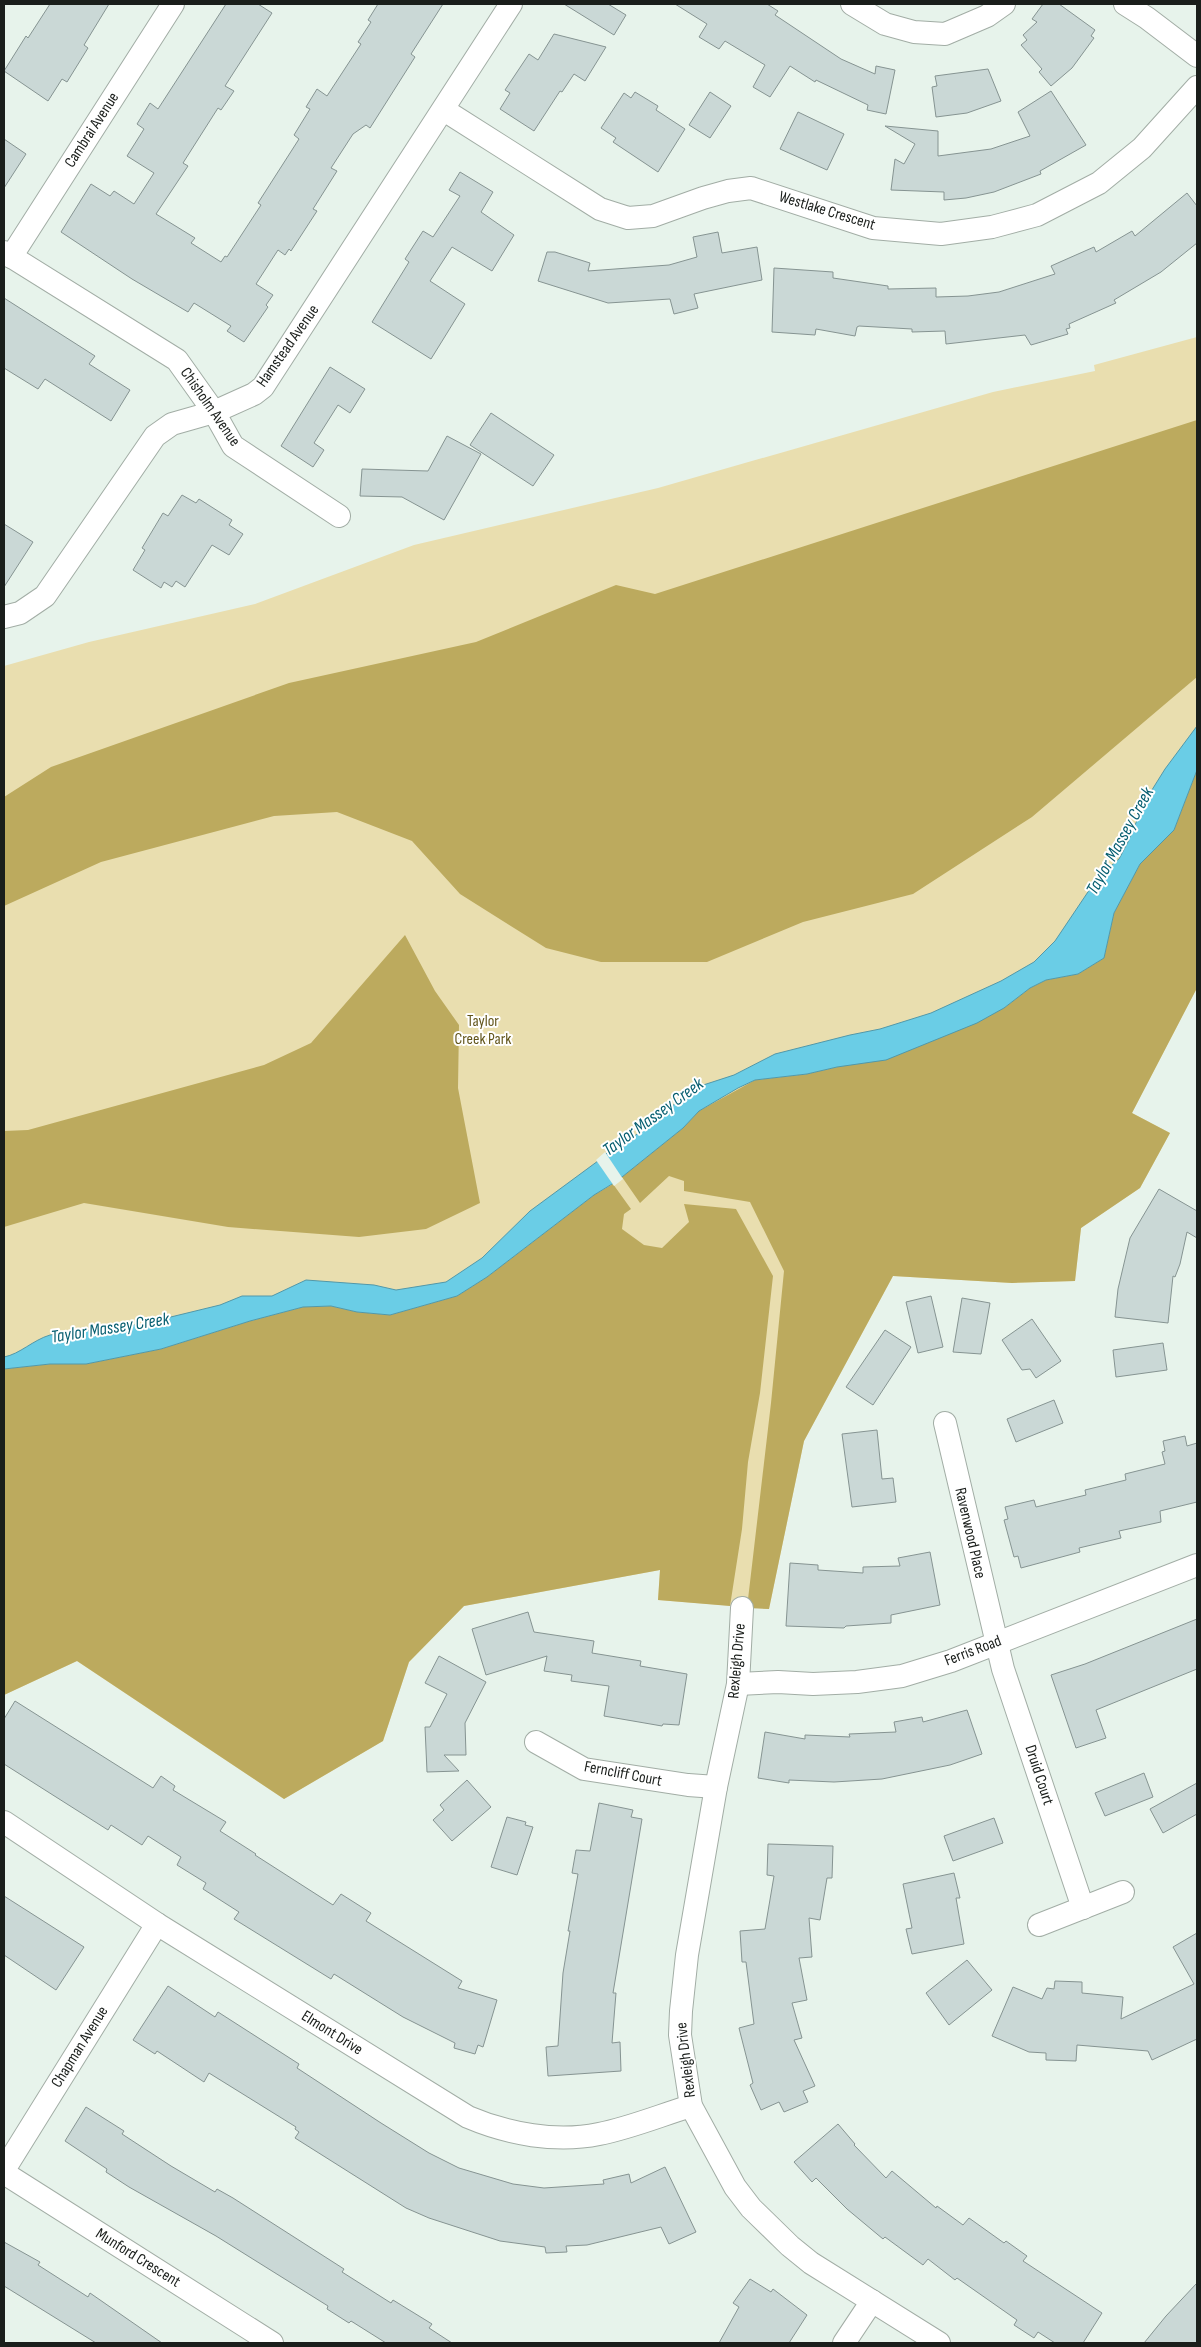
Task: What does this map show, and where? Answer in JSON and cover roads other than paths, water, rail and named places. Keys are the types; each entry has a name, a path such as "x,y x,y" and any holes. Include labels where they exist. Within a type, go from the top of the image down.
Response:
{"street":[{"name":"Cambrai Avenue","path":"7,254 173,4"},
{"name":"Hamstead Avenue","path":"4,617 20,613 44,596 155,436 172,424 214,412 254,394 263,387 511,4"},
{"path":"852,4 886,24 914,32 945,34 987,16 1004,4"},
{"path":"1125,4 1197,56"},
{"name":"Westlake Crescent","path":"444,110 600,209 628,218 653,216 703,198 728,191 751,188 873,228 941,234 992,226 1037,214 1099,183 1142,148 1197,87"},
{"name":"Chisholm Avenue","path":"7,254 177,360 214,412 233,446 339,516"},
{"name":"Ravenwood Place","path":"945,1423 996,1642"},
{"name":"Ferris Road","path":"738,1684 778,1682 848,1683 902,1676 951,1661 1197,1565"},
{"name":"Rexleigh Drive","path":"742,1608 738,1684 716,1787 687,1955 681,2011 680,2034 691,2106 735,2187 751,2208 790,2246 811,2263 940,2343"},
{"name":"Druid Court","path":"996,1642 1083,1908"},
{"name":"Ferncliff Court","path":"536,1742 584,1769 688,1785 716,1787"},
{"name":"Elmont Drive","path":"4,1822 157,1924 468,2118 487,2125 529,2135 567,2137 599,2135 691,2106"},
{"path":"1039,1925 1123,1892"},
{"name":"Chapman Avenue","path":"4,2172 157,1924"},
{"name":"Munford Crescent","path":"4,2172 272,2343"},
{"path":"844,2343 872,2301"}],"water":[{"name":"Taylor Massey Creek","path":"1197,726 1197,770 1174,830 1140,864 1114,913 1104,958 1078,974 1046,980 1030,988 1004,1008 977,1023 886,1060 837,1067 807,1074 755,1080 738,1088 699,1111 683,1128 617,1181 594,1195 487,1277 457,1296 390,1315 357,1312 331,1306 303,1307 250,1321 161,1349 86,1364 50,1364 4,1369 4,1357 16,1353 50,1335 142,1324 220,1305 242,1296 272,1296 306,1280 374,1285 396,1290 446,1282 482,1258 530,1211 602,1158 610,1150 626,1142 657,1120 691,1089 734,1075 775,1054 880,1029 931,1013 1001,981 1034,962 1055,941 1098,877 1119,859 1145,801 1165,769"}],"park label":[{"name":"Taylor Creek Park","path":"483,1030"}]}
